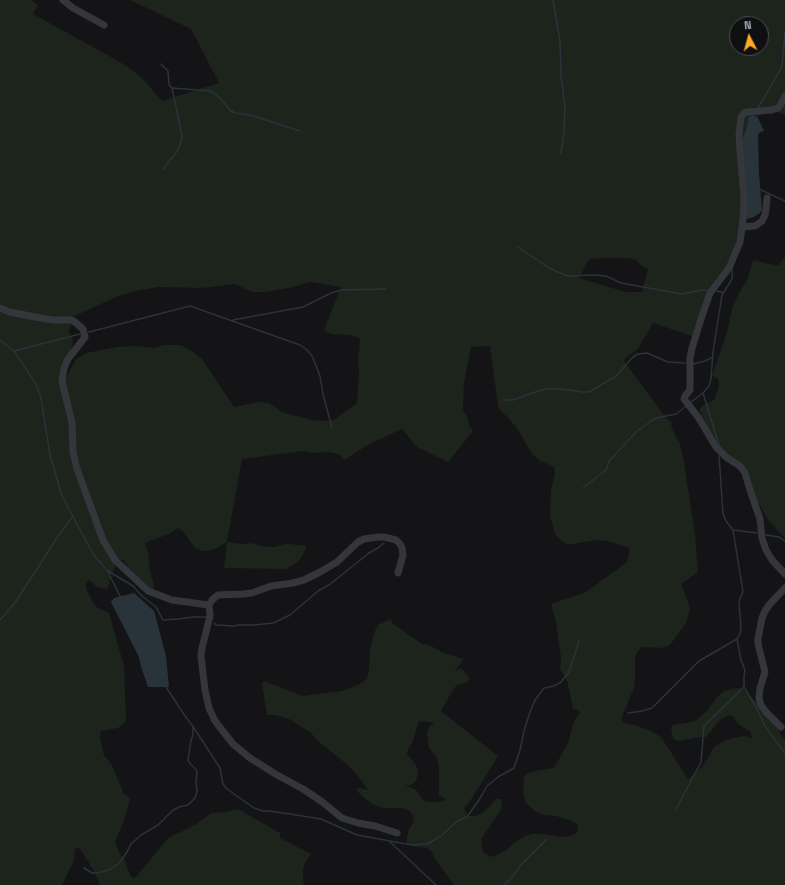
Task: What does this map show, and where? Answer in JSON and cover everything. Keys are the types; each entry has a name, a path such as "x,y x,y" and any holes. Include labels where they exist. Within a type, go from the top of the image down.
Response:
{"street":[{"path":"63,0 73,8 104,25"},
{"path":"785,96 778,108 744,113 741,118 739,144 744,196 740,242 732,264 712,289 702,316 690,358 690,390 684,399 698,417 716,447 726,457 740,466 745,473 760,519 764,544 772,560 785,574"},
{"path":"742,227 755,226 762,221 766,209 767,198"},
{"path":"0,308 10,312 35,317 54,320 71,320 83,330 84,336 68,359 64,368 62,381 72,423 73,452 77,469 103,540 115,560 148,591 172,600 209,605"},
{"path":"397,833 342,818 321,801 250,758 233,744 215,721 209,708 201,661 201,652 210,616 209,605 218,595 252,593 271,586 304,580 332,565 358,542 370,538 384,537 396,540 400,544 403,555 398,573"},
{"path":"781,727 766,712 761,705 759,698 760,688 765,672 758,639 765,611 785,588"}],"shaded area":[{"path":"0,0 31,0 38,5 33,14 128,67 143,79 162,101 219,83 191,29 130,0 785,0 785,115 775,110 760,111 758,118 753,115 748,117 747,127 740,146 744,214 733,255 717,285 695,337 653,323 638,349 624,361 666,418 671,422 672,429 680,444 695,534 698,572 681,584 690,610 686,623 670,645 661,648 642,647 637,652 635,658 634,688 621,719 623,723 635,725 661,737 688,779 703,766 714,747 726,740 739,737 746,736 752,739 751,732 738,724 733,716 729,715 719,721 706,737 679,741 673,739 671,730 673,725 693,722 699,718 724,691 739,688 743,689 755,701 761,698 778,726 781,736 785,740 785,885 454,885 432,852 427,848 407,844 409,829 414,821 410,811 402,808 383,808 372,804 356,790 359,788 368,790 349,766 319,742 311,733 291,720 274,715 267,715 262,683 264,681 303,696 341,691 362,683 367,678 369,671 370,649 375,631 378,625 391,619 392,623 422,644 429,645 444,653 464,659 454,672 461,668 470,679 466,683 459,684 454,688 441,711 498,756 466,807 464,807 469,816 475,816 482,813 496,799 501,799 501,810 481,840 484,853 493,857 506,850 518,840 532,834 561,837 570,836 577,833 578,825 572,821 536,812 526,803 523,791 524,777 528,773 554,768 568,743 574,721 580,712 573,709 567,680 560,669 561,658 556,622 551,604 586,592 627,562 629,548 612,542 596,540 566,544 555,534 550,516 551,490 555,473 554,467 540,461 533,455 516,427 500,410 498,406 490,346 471,347 464,382 463,410 473,431 448,462 417,447 402,429 368,445 344,460 340,455 333,453 312,453 304,451 242,459 227,542 215,549 202,551 195,548 183,531 178,528 169,534 145,543 154,585 153,594 142,585 122,559 111,574 107,589 97,587 89,580 86,582 86,588 93,603 98,608 109,613 124,666 126,719 124,724 118,728 101,731 100,736 104,756 110,762 124,794 130,798 125,818 115,842 132,878 135,878 168,838 195,825 211,813 238,809 280,833 280,838 311,854 305,863 303,871 304,885 100,885 94,871 79,847 75,849 74,860 62,885 0,885","holes":["627,258 636,260 640,265 648,269 642,292 626,292 579,278 589,259","310,282 341,287 324,330 331,334 350,335 360,339 357,403 334,420 313,420 284,413 269,403 258,402 234,407 202,359 181,345 163,345 155,348 136,346 117,347 86,353 76,359 63,383 68,356 73,341 69,332 71,324 69,318 116,297 135,291 159,287 202,288 235,284 252,292 267,292","419,721 434,723 429,727 427,733 429,748 437,758 439,767 439,795 446,800 439,802 424,801 417,791 413,788 405,786 415,782 417,777 418,770 416,765 407,754"]},
{"path":"753,115 758,118 764,131 760,132 758,135 762,210 754,217 746,219 740,146 747,127 748,117"},
{"path":"785,257 785,538 768,520 753,493 747,475 720,450 699,410 702,406 714,400 718,389 719,382 717,378 712,376 727,332 732,309 747,280 753,260 778,266"},
{"path":"227,542 242,544 252,543 269,547 285,544 307,546 301,558 295,564 286,569 224,568"},
{"path":"134,593 154,611 166,656 169,687 148,687 139,657 111,602 114,598"}],"waterway":[{"path":"553,0 560,41 561,76 565,106 561,154"},
{"path":"758,108 782,67 785,33"},
{"path":"161,64 168,71 169,85 172,88 182,137 176,153 163,169"},
{"path":"172,88 211,91 235,113 250,115 300,131"},
{"path":"759,189 785,201"},
{"path":"518,247 549,268 565,275 606,276 621,283 682,294 707,290"},
{"path":"691,402 703,393 709,386 722,295 732,279 732,268"},
{"path":"233,320 303,307 331,293 342,290 386,289"},
{"path":"716,291 723,292"},
{"path":"89,332 190,306 300,345 307,350 315,363 320,376 332,428"},
{"path":"14,351 80,334"},
{"path":"0,340 14,351 36,384 41,398 50,455 62,496 93,554 107,570 121,598"},
{"path":"504,400 513,400 546,389 589,392 616,376 633,357 638,354 647,353 668,362 685,363"},
{"path":"693,364 713,357"},
{"path":"703,393 719,445"},
{"path":"583,488 606,470 609,461 637,431 656,418 676,414 685,407"},
{"path":"628,713 652,708 699,661 737,639 740,634 741,627 739,604 743,592 733,530 723,514 719,455"},
{"path":"0,620 14,604 56,539 73,516"},
{"path":"733,530 757,533"},
{"path":"766,535 779,537 785,541"},
{"path":"214,623 216,625 234,626 273,623 290,615 318,591 329,585 384,543"},
{"path":"108,571 133,586 142,596 156,607 163,620 208,617"},
{"path":"737,639 741,660 745,670 744,687 766,728 785,753"},
{"path":"166,687 220,768 223,784 227,789 254,808 263,811 321,819 357,835 412,845 427,844 441,836 457,821 467,817 487,786 498,777 514,768 524,731 535,700 544,688 554,686 561,682 569,672 579,641"},
{"path":"676,809 701,762 704,726 744,687"},
{"path":"84,868 92,873 109,870 118,864 131,844 141,835 158,825 172,811 179,807 188,805 195,798 197,792 197,772 188,760 193,727"},
{"path":"504,885 521,865 546,840"},
{"path":"389,841 436,885"}]}
